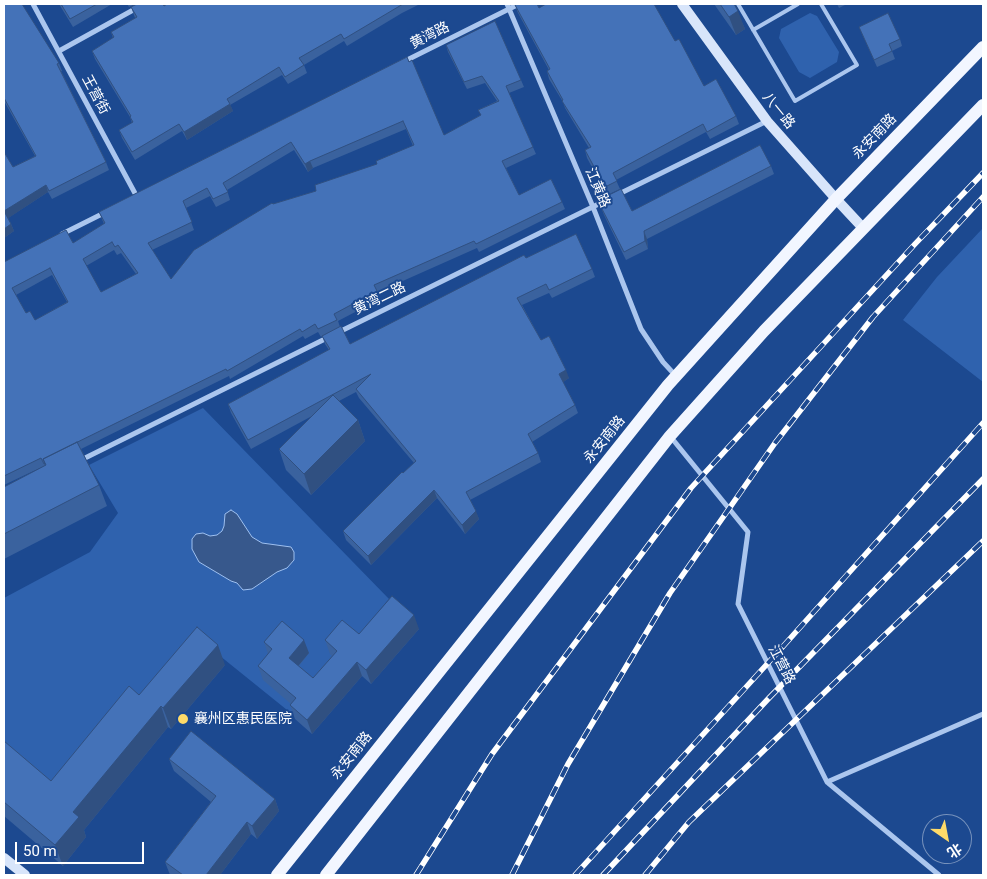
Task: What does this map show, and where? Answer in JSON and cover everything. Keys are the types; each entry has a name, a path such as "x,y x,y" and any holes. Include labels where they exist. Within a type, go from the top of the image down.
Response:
{"main road":[{"name":"永安南路","path":"277,875 676,376 836,199 983,47"},
{"path":"326,875 670,436 764,331 983,105"}],"street":[{"name":"王营街","path":"33,4 137,197"},
{"path":"59,51 144,4"},
{"name":"黄湾路","path":"394,67 508,6 519,4"},
{"name":"八一路","path":"682,4 767,121 863,228"},
{"name":"江黄路","path":"508,6 642,329 663,362 676,376"},
{"name":"黄湾二路","path":"75,462 767,121"},
{"path":"128,201 146,192"},
{"path":"57,237 110,210"},
{"name":"江营路","path":"670,436 748,532 738,604 827,782 939,875"},
{"path":"827,782 983,714"},
{"path":"4,858 25,875"}],"lane":[{"path":"738,4 796,101 857,65 822,4"},
{"path":"753,30 798,4"}],"shaded area":[{"path":"810,13 817,16 839,52 837,62 810,78 799,72 779,38 781,29"},
{"path":"983,228 983,382 903,320 937,277"},
{"path":"203,408 389,599 292,714 194,635 60,794 4,750 4,598 90,552 118,513 89,465"},
{"path":"231,510 237,514 252,537 262,543 291,547 294,552 294,560 287,568 277,572 252,589 243,590 237,583 199,562 192,549 192,539 196,534 203,533 210,536 217,535 222,531 225,514"}],"building":[{"path":"4,4 22,4 59,63 57,64 106,162 49,191 46,185 4,211 4,152 13,167 36,156 4,98"},
{"path":"61,4 97,4 70,19"},
{"path":"137,4 163,4 164,6 167,4 403,4 344,39 341,34 299,58 304,65 285,77 279,67 227,99 230,104 184,132 179,124 132,152 119,130 133,122 131,116 92,51 114,37 111,32 137,17 131,7"},
{"path":"537,4 539,8 546,4 654,4 675,41 679,39 704,86 716,79 736,116 707,132 703,124 613,173 617,181 605,187 585,150 591,147 562,101 547,71 550,69 515,5"},
{"path":"720,4 734,4 738,11 729,17"},
{"path":"888,13 900,39 889,44 892,51 874,60 859,27"},
{"path":"495,21 521,80 506,86 533,147 502,161 519,195 551,179 562,202 476,244 474,241 374,285 377,291 334,314 337,320 318,329 315,324 302,332 300,329 227,371 226,369 43,459 45,464 41,458 4,476 4,262 66,230 73,243 105,223 99,212 407,57 409,62 412,60 444,135 481,115 478,110 499,101 482,76 464,82 446,45","holes":["403,121 414,145 376,161 377,164 315,185 316,191 272,203 194,250 171,279 148,243 192,222 183,201 207,188 213,199 228,192 223,183 291,142 305,164","112,242 115,247 118,245 138,273 101,292 83,259","50,268 68,302 35,320 30,311 26,313 12,288"]},
{"path":"760,145 771,166 644,231 645,241 624,252 601,207 612,202 609,195 621,189 632,211"},
{"path":"4,211 11,224 4,229"},
{"path":"576,234 592,269 549,290 546,284 517,298 541,340 549,336 566,370 559,374 575,405 528,434 538,453 466,492 476,511 462,525 434,490 368,556 343,531 402,472 416,461 356,389 371,374 248,440 228,404 330,349 322,336 341,326 350,344 524,255 526,258"},
{"path":"333,395 358,420 304,474 279,449"},
{"path":"77,442 99,485 4,534 4,487 46,465 43,459"},
{"path":"392,596 414,615 366,670 357,662 307,720 290,705 296,698 258,666 272,649 264,642 282,621 304,640 289,658 313,678 337,651 325,640 342,620 359,634"},
{"path":"197,627 218,645 163,708 161,706 73,812 79,817 55,845 4,802 4,741 51,781 129,686 139,695"},
{"path":"191,731 275,799 252,826 247,822 206,875 183,875 165,862 216,796 169,759"}],"railway":[{"path":"416,875 492,754 691,488 915,244 983,173"},
{"path":"512,875 568,764 670,593 775,443 873,317 983,197"},
{"path":"575,875 983,423"},
{"path":"603,875 769,698 983,479"},
{"path":"645,875 689,822 983,541"}],"place":[{"name":"襄州区惠民医院","path":"183,719"}]}
